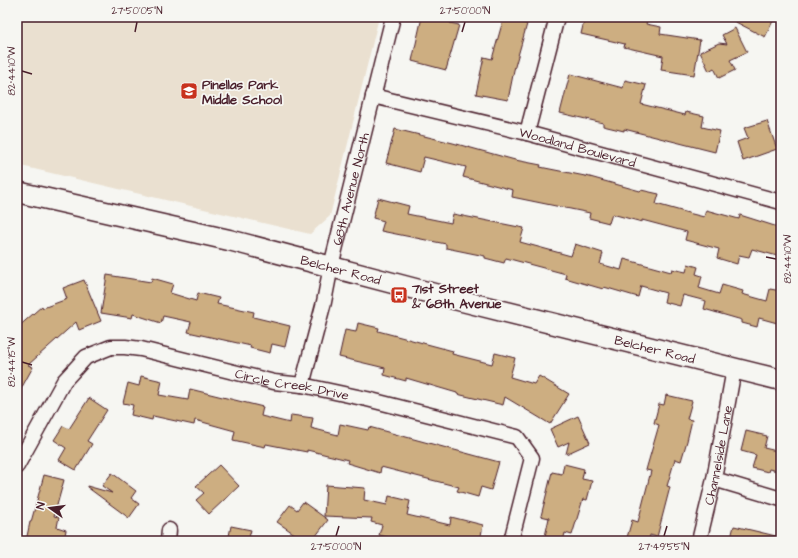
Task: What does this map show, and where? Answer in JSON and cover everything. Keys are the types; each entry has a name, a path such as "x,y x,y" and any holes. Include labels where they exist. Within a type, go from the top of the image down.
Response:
{"main road":[{"name":"Belcher Road","path":"17,192 229,240 457,300 781,380"}],"street":[{"name":"68th Avenue North","path":"302,385 324,302 331,266 393,17"},
{"path":"527,133 558,17"},
{"name":"Woodland Boulevard","path":"373,96 527,133 781,202"},
{"name":"Circle Creek Drive","path":"17,466 66,378 86,357 111,347 125,346 274,382 302,385 367,399 517,437 532,458 511,541"},
{"name":"Channelside Lane","path":"699,541 714,479 734,369"},
{"path":"714,479 781,499"}],"shaded area":[{"name":"Pinellas Park Middle School","path":"17,17 379,17 330,216 310,234 17,165"}],"building":[{"path":"422,17 451,17 450,23 459,25 446,70 412,61"},
{"path":"504,17 527,24 514,70 508,100 476,94 484,57 492,59"},
{"path":"585,17 648,17 646,24 661,27 660,34 700,40 694,75 661,70 663,56 624,47 625,44 581,34"},
{"path":"726,17 775,17 765,37"},
{"path":"735,28 747,52 730,60 735,70 719,78 714,68 709,71 700,52 719,43 727,44 722,35"},
{"path":"570,74 623,88 625,80 646,85 641,104 685,115 686,112 704,116 702,127 720,131 715,152 624,129 624,131 603,126 603,123 560,113"},
{"path":"767,121 777,149 743,161 737,142 748,138 744,128"},
{"path":"395,129 515,160 541,165 540,167 590,177 640,191 659,194 656,204 692,214 704,217 706,210 739,219 740,215 781,228 781,257 752,249 749,257 739,255 737,264 717,258 719,249 685,240 687,232 612,214 609,223 589,218 590,213 512,197 513,190 463,177 466,167 424,157 420,172 386,163"},
{"path":"378,198 409,206 407,214 451,223 453,214 524,228 520,242 571,256 575,244 603,253 600,264 621,270 624,259 671,272 672,269 686,272 688,264 698,267 696,274 702,276 699,288 719,294 722,285 743,291 742,294 767,301 770,289 781,291 781,324 759,318 757,327 742,323 742,320 704,309 706,301 683,295 680,306 664,302 666,293 641,286 638,297 565,278 566,274 506,258 504,263 485,258 485,256 446,248 446,244 381,231 384,221 373,218"},
{"path":"107,275 151,282 152,278 173,284 170,293 196,301 198,293 219,298 217,304 254,312 253,317 290,326 285,347 272,344 270,353 250,348 251,346 188,332 191,322 163,316 161,323 133,314 132,318 101,313"},
{"path":"84,280 101,321 79,330 76,322 28,365 33,367 17,396 17,328 42,306 43,308 67,299 63,288"},
{"path":"358,323 379,328 378,331 453,351 452,354 492,364 495,353 515,358 510,377 534,384 539,376 569,394 550,424 505,397 503,405 457,394 406,378 406,381 384,375 385,368 339,357 345,330 356,332"},
{"path":"141,376 162,381 159,395 188,400 190,389 263,407 261,416 290,423 291,415 313,418 311,428 338,435 340,424 368,430 369,427 499,462 491,490 481,487 478,497 457,491 459,487 381,467 380,473 347,463 348,460 307,450 307,452 266,444 265,447 233,440 235,431 195,420 194,425 153,416 152,420 131,415 133,405 123,403 128,383 139,386"},
{"path":"666,395 692,401 687,419 692,420 687,441 681,461 675,459 667,486 670,487 657,537 650,535 649,541 626,541 632,520 638,522 651,471 646,470 659,425 654,423 659,404 664,405"},
{"path":"89,398 107,410 87,441 92,444 76,470 59,460 66,448 54,440 63,426 69,429"},
{"path":"578,416 590,443 566,454 569,442 558,447 550,429"},
{"path":"746,431 767,436 764,448 781,452 781,472 769,469 768,472 752,468 756,455 741,451"},
{"path":"564,464 584,469 582,479 592,481 587,500 583,499 572,535 565,533 563,541 544,541 549,518 541,516 552,472 562,474"},
{"path":"219,465 239,486 209,514 196,500 204,493 196,486"},
{"path":"112,473 136,491 131,498 139,504 129,518 87,487 112,493 102,486"},
{"path":"44,475 64,480 54,516 59,517 57,527 66,530 64,541 26,541"},
{"path":"326,485 365,488 364,500 387,505 389,496 410,501 407,515 450,525 451,517 483,525 480,541 403,541 379,535 382,525 371,522 372,518 324,516"},
{"path":"303,502 328,520 312,541 305,541 277,522 290,505 297,510"},
{"path":"231,526 251,530 248,541 228,541"},
{"path":"734,526 780,537 779,541 730,541"}],"place":[{"name":"Pinellas Park Middle School","path":"189,91"},
{"name":"71st Street & 68th Avenue","path":"399,295"}]}
